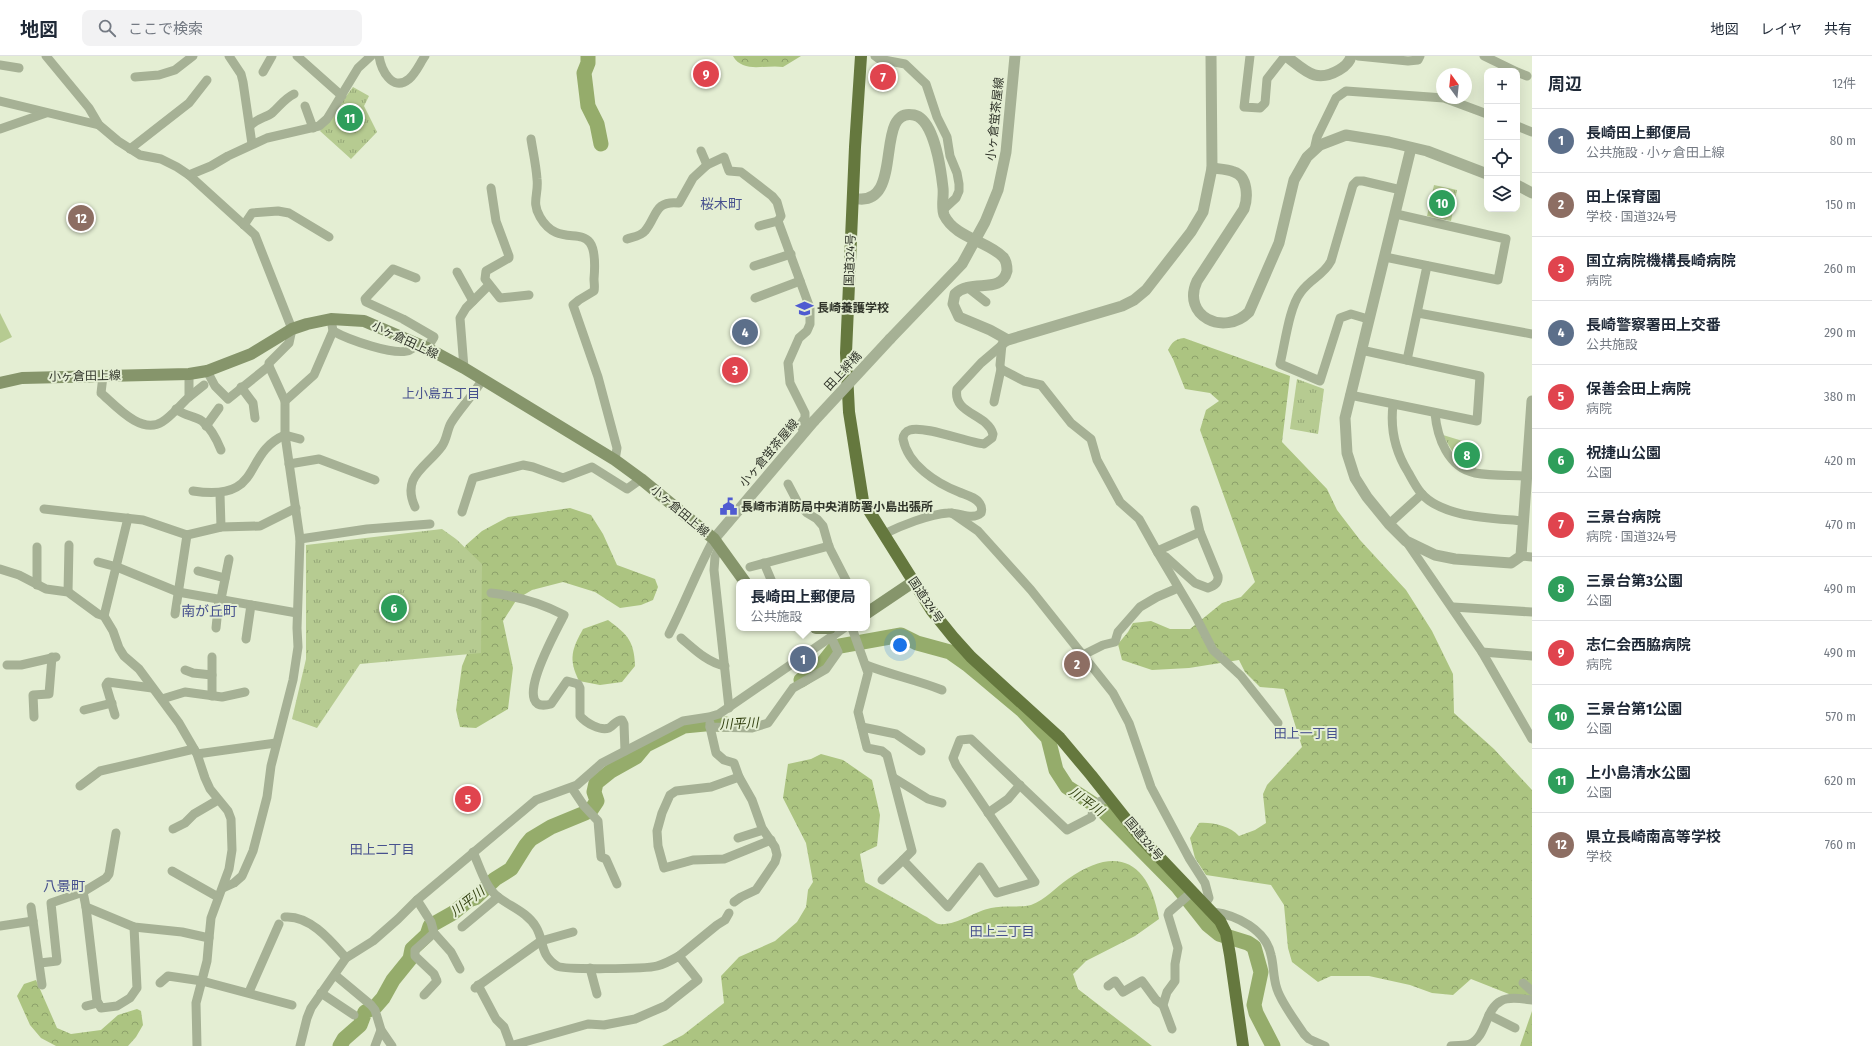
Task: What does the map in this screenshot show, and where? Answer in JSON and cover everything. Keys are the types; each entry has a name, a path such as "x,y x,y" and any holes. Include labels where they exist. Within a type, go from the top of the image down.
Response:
{"highway":[{"name":"国道324号","path":"861,56 846,353 847,390 854,453 862,501 932,611 962,648 1060,738 1141,838 1209,908 1226,933 1243,1046"}],"main road":[{"name":"小ヶ倉田上線","path":"0,383 22,378 189,374 207,371 251,354 292,329 331,319 364,321 422,346 464,368 615,460 641,479 717,543 743,579"},
{"path":"870,611 913,582"}],"street":[{"path":"46,56 89,108 99,125 118,141 140,155 161,159 189,175 255,235 292,329 289,343 268,363 285,401 285,435 300,539 297,613 297,663 276,743 267,797 253,851 242,876 234,883 223,888"},
{"path":"135,77 159,75 175,70 194,56"},
{"path":"229,56 241,74 252,144"},
{"path":"263,72 272,56"},
{"path":"297,56 342,96"},
{"path":"189,175 211,166 252,144 267,138 319,126 327,119 358,68 371,56"},
{"path":"379,56 380,65 384,74 393,81 398,82 407,81 425,56"},
{"path":"876,56 880,59 905,64 926,84 937,117 947,136 950,156 957,173 960,191 956,198 943,210"},
{"name":"小ヶ倉蛍茶屋線","path":"890,339 962,264 976,241 998,190 1006,152 1015,56"},
{"path":"1206,56 1210,70"},
{"path":"884,534 899,526 948,513 976,517 981,513 982,508 980,503 970,496 941,483 911,459 903,443 903,436 910,429 928,431 984,444 992,438 993,434 989,425 963,408 958,401 956,394 957,389 981,363 1005,342 1122,306 1134,300 1146,290 1188,237 1204,212 1212,168 1211,56"},
{"path":"1250,56 1244,107 1260,108 1265,102 1268,79 1285,56 1310,74 1318,77 1332,74 1342,68 1350,60 1351,56"},
{"path":"1358,56 1408,61 1418,60 1420,56"},
{"path":"1484,56 1510,68"},
{"path":"0,65 19,68"},
{"path":"1520,73 1527,76"},
{"path":"130,149 189,103 208,80"},
{"path":"1314,150 1317,138 1336,98 1346,91 1444,98 1484,113"},
{"path":"250,126 256,120 271,114 286,98 294,94"},
{"path":"0,101 99,125"},
{"path":"305,106 313,128"},
{"path":"0,128 47,112"},
{"path":"853,198 862,200 876,195 881,186 888,164 894,124 898,118 912,114 922,119 932,137 942,180 943,210 950,223 960,232 1002,257 1007,266 1002,280 994,285 967,287 956,294 953,300 954,309 959,317 990,330 1005,342"},
{"path":"1520,127 1532,132"},
{"path":"1212,168 1236,172 1244,179 1246,202 1244,209 1197,281 1194,295 1197,307 1204,317 1217,323 1229,323 1242,319 1249,312 1279,243 1294,180 1300,167 1314,150 1324,143 1346,135 1389,142 1427,152 1484,170"},
{"path":"531,139 538,180 535,203 541,218 557,233 583,236 592,244 595,257 594,291 573,305 598,377 614,434 617,448 615,460"},
{"path":"1411,148 1396,214 1368,319 1362,350 1350,395 1345,423 1347,453 1355,478 1367,497 1389,524 1406,541 1453,607 1482,652 1532,739"},
{"path":"701,151 707,164"},
{"path":"627,239 644,232 659,208 669,201 679,203 693,178 707,164 724,157 729,171 741,172 772,196 779,209 781,216 778,221 759,226"},
{"path":"1368,319 1351,314 1340,318 1320,381 1280,364 1296,298 1307,285 1326,271 1331,261 1353,185 1357,181 1363,181 1401,190"},
{"path":"1520,187 1532,193"},
{"path":"491,188 496,221 509,258 486,271 485,279 500,298 529,295"},
{"path":"244,224 252,213 278,211 289,214 329,237"},
{"path":"1385,257 1498,280 1506,239 1396,214"},
{"path":"778,221 810,308 810,324 808,330 799,338 788,363 790,383 805,413 805,418 800,425 804,431"},
{"path":"754,266 791,254"},
{"path":"1407,360 1427,266"},
{"path":"333,331 346,338 399,352 422,346 434,337 403,319 366,302 365,299 393,269 416,278"},
{"path":"456,272 473,301"},
{"path":"755,298 800,281"},
{"path":"464,368 460,318 462,313 489,285"},
{"path":"967,287 986,302"},
{"path":"1418,313 1532,334"},
{"path":"285,401 314,375 333,331 331,319"},
{"name":"田上絆橋","path":"814,421 890,339"},
{"path":"994,402 1005,342"},
{"path":"1350,395 1477,421 1480,376 1362,350"},
{"path":"207,371 215,386 228,399 269,366"},
{"path":"1001,369 1024,381 1041,385 1071,423 1090,439 1097,460 1120,502 1139,519 1196,617 1213,650 1245,681 1278,723"},
{"path":"189,374 189,397"},
{"path":"103,376 101,393 128,416 143,425 152,426 161,423 204,385"},
{"path":"415,507 410,493 413,480 443,445 450,425 475,393 482,380"},
{"path":"241,387 253,403 255,418"},
{"path":"1406,541 1435,555 1455,559 1511,563 1526,557 1523,521 1526,476 1530,456 1532,401"},
{"path":"1393,405 1392,426 1396,447 1400,459 1422,494 1442,508 1465,515 1523,521"},
{"path":"206,426 219,408"},
{"path":"176,409 185,415 201,421 214,435 221,450"},
{"path":"1435,412 1440,439 1452,460 1463,469 1476,474 1526,476"},
{"name":"小ヶ倉蛍茶屋線","path":"717,543 804,431 814,421"},
{"path":"193,491 220,494 236,488 245,482 270,443 285,435 300,439"},
{"path":"289,464 319,458 375,480"},
{"path":"462,512 473,478 523,465 563,478 592,467 627,489 641,479"},
{"path":"788,484 798,503 807,513 823,526 829,546 846,579"},
{"path":"220,494 221,527"},
{"path":"1389,524 1422,494"},
{"path":"44,509 143,520 187,535 221,527 260,526 296,508"},
{"path":"1157,552 1166,557 1195,583 1202,587 1212,586 1219,580 1200,532 1195,510"},
{"path":"952,513 978,531 1031,590 1112,693 1129,723 1151,787 1189,858 1205,883 1209,898 1209,908 1251,926 1264,939 1271,954 1277,989 1304,1034 1309,1039 1325,1046"},
{"path":"104,616 128,518"},
{"path":"300,539 367,529 430,524"},
{"path":"1157,552 1200,532"},
{"path":"175,614 187,535"},
{"path":"669,634 680,613 703,559 717,543"},
{"path":"717,543 714,570 729,708"},
{"path":"68,592 69,545"},
{"path":"750,567 829,546"},
{"path":"36,547 37,585"},
{"path":"216,628 220,599 229,559"},
{"path":"98,562 117,567 178,592 297,613"},
{"path":"764,563 771,579"},
{"path":"0,569 19,575 46,589 68,592 104,616 113,631 119,648 124,656 139,669 179,723 196,752 205,778 218,800 228,812 232,827 229,869 211,918 207,961 196,1003 197,1046"},
{"path":"198,571 225,578"},
{"path":"1083,655 1103,644 1115,642 1118,632 1140,607 1157,597 1178,588"},
{"path":"491,593 510,595 529,600 564,616 540,664 532,692 533,698 537,702 544,705 551,704 567,681 578,684 580,688 580,716 589,723 603,728 607,728 617,721 622,720 624,724 625,751"},
{"path":"246,639 251,605"},
{"path":"1453,607 1532,612"},
{"path":"853,631 868,673 858,712 867,748 882,751 887,755 912,851 882,880"},
{"path":"300,1046 307,1018 321,993 346,958 373,941 398,920 417,900 536,800 572,788 602,763 683,720 709,717 729,708 830,632 838,652 826,669 793,688 768,723 752,728 710,727"},
{"path":"681,638 695,651 717,665 725,666"},
{"path":"1482,652 1532,656"},
{"path":"7,665 20,665 54,657 49,694 33,695 34,717"},
{"path":"212,657 212,696"},
{"path":"866,666 892,676 919,681 942,690"},
{"path":"185,670 193,673 212,675"},
{"path":"115,715 106,684 108,682 152,688"},
{"path":"162,699 185,692 222,697 245,692"},
{"path":"84,710 112,703"},
{"path":"709,717 716,753 724,760 734,763 739,777 752,800 763,830 771,840 777,856 775,862 756,890 734,902"},
{"path":"862,727 896,734 921,751"},
{"path":"903,860 948,907 980,867 997,893 1035,882 953,758 960,740 970,739 1067,830 1092,818 1093,806 1109,797"},
{"path":"80,786 100,771 196,752 276,743"},
{"path":"739,777 711,788 676,791 670,795 656,831 658,846 664,868 693,860 724,859 771,840"},
{"path":"894,778 928,799 942,803"},
{"path":"988,813 1008,799 1020,785"},
{"path":"572,788 584,806 598,821 601,857 606,859 617,884"},
{"path":"173,828 185,823 194,814 218,800"},
{"path":"738,838 763,830"},
{"path":"40,963 57,961 51,903 83,892 106,878 109,874 116,833"},
{"path":"473,852 488,884 498,897 516,906 532,921 537,928 542,949 558,966 569,969 582,967 656,967 668,963 679,956 716,924 725,920 729,913"},
{"path":"172,871 218,898"},
{"path":"83,892 98,1003 101,1008 117,1006 130,998 137,988 134,927"},
{"path":"1163,1005 1167,992 1175,981 1175,964 1178,948 1168,915 1169,912 1192,892"},
{"path":"462,927 498,897"},
{"path":"417,900 433,927 451,952 460,969"},
{"path":"31,907 42,985"},
{"path":"86,907 134,927 182,932 209,938"},
{"path":"249,992 282,921 296,917 314,927 329,939 346,958"},
{"path":"0,926 33,921"},
{"path":"424,994 437,981 434,974 415,956 415,950 433,927"},
{"path":"573,932 541,941 476,987 496,1019 504,1028 511,1046 588,1024 604,1025 635,1019 664,1006 698,980 679,956"},
{"path":"590,968 597,994"},
{"path":"335,975 373,1008 381,1030 392,1046"},
{"path":"160,983 168,976 249,992 292,1005"},
{"path":"1108,986 1115,981 1123,992 1142,981 1156,1000 1163,1005 1172,1030"},
{"path":"1523,982 1532,991"},
{"path":"321,993 348,1015"},
{"path":"1451,1046 1474,1045 1489,1015 1496,1004 1502,1000 1532,1000"},
{"path":"86,1006 98,1003"},
{"path":"1489,1015 1515,1028"},
{"path":"375,1046 381,1030"}],"green space":[{"path":"733,56 801,56 783,67 749,67 737,62"},
{"path":"353,87 369,96 364,106 377,132 351,159 320,131"},
{"path":"1434,185 1457,190 1451,221 1427,216"},
{"path":"0,313 12,337 0,343"},
{"path":"1184,338 1290,376 1282,442 1327,489 1337,510 1360,540 1406,590 1432,631 1453,674 1454,713 1494,749 1532,790 1532,1003 1471,979 1453,995 1432,993 1410,985 1369,976 1331,976 1318,982 1292,962 1288,948 1284,905 1271,885 1206,875 1195,858 1190,838 1199,823 1220,825 1226,827 1239,836 1255,830 1266,823 1263,794 1267,785 1302,747 1284,689 1260,687 1245,672 1239,660 1189,668 1152,670 1122,660 1118,644 1133,623 1151,621 1170,629 1190,629 1222,603 1241,597 1255,582 1200,430 1206,410 1219,401 1210,393 1185,389 1168,350 1174,341"},
{"path":"1297,379 1324,389 1318,434 1290,429"},
{"path":"1443,435 1479,446 1476,469 1465,464 1456,456"},
{"path":"570,508 591,515 603,534 617,565 655,579 658,587 653,600 641,605 620,608 595,592 563,582 532,590 517,599 503,621 513,668 508,709 476,728 460,727 456,710 462,666 471,644 458,562 466,545 482,531 508,517"},
{"path":"442,529 456,539 482,564 481,653 360,664 317,728 292,719 306,659 306,545"},
{"path":"608,620 621,630 629,639 633,650 635,666 622,682 600,685 579,681 573,666 573,654 576,642 583,629"},
{"path":"821,754 843,760 872,780 880,815 877,846 860,854 865,882 939,924 959,921 991,908 1031,905 1046,897 1068,879 1086,868 1102,862 1116,861 1128,864 1139,872 1148,884 1154,899 1159,919 1135,936 1086,961 1073,974 1078,989 1152,1046 662,1046 683,1035 724,1003 721,976 739,957 775,941 797,922 806,907 808,890 813,882 806,843 783,798 788,764 811,759"},
{"path":"36,980 57,1028 71,1034 101,1030 118,1015 137,1009 141,1011 143,1025 136,1037 128,1046 56,1046 41,1038 30,1025 17,996 24,984"},
{"path":"1532,1011 1532,1046 1520,1046"}],"waterway":[{"path":"588,56 588,63 584,73 588,106 597,124 601,144"},
{"name":"川平川","path":"801,680 819,668 834,649 840,646 901,635 917,643 950,652 967,664 1022,710 1048,738 1056,770 1067,787 1101,809 1178,887 1208,925 1219,934 1248,943 1254,947 1261,972 1254,1005 1256,1013 1273,1046"},
{"name":"川平川","path":"340,1046 344,1039 360,1025 365,1012 376,1006 383,998 393,980 410,959 412,949 427,935 430,926 453,913 469,900 475,898 495,879 511,869 531,839 551,827 591,810 597,801 594,792 596,783 611,771 636,757 646,745 684,726 726,724"}],"place":[{"name":"志仁会西脇病院","path":"706,74"},
{"name":"三景台病院","path":"883,77"},
{"name":"上小島清水公園","path":"350,118"},
{"name":"三景台第1公園","path":"1442,203"},
{"name":"県立長崎南高等学校","path":"81,218"},
{"name":"長崎養護学校","path":"804,308"},
{"name":"長崎警察署田上交番","path":"745,332"},
{"name":"国立病院機構長崎病院","path":"735,370"},
{"name":"三景台第3公園","path":"1467,455"},
{"name":"長崎市消防局中央消防署小島出張所","path":"728,507"},
{"name":"祝捷山公園","path":"394,608"},
{"name":"長崎田上郵便局","path":"803,659"},
{"name":"田上保育園","path":"1077,664"},
{"name":"保善会田上病院","path":"468,799"}],"district":[{"name":"桜木町","path":"721,204"},
{"name":"上小島五丁目","path":"441,393"},
{"name":"南が丘町","path":"209,611"},
{"name":"田上一丁目","path":"1306,733"},
{"name":"田上二丁目","path":"382,849"},
{"name":"八景町","path":"64,886"},
{"name":"田上三丁目","path":"1002,931"}]}
